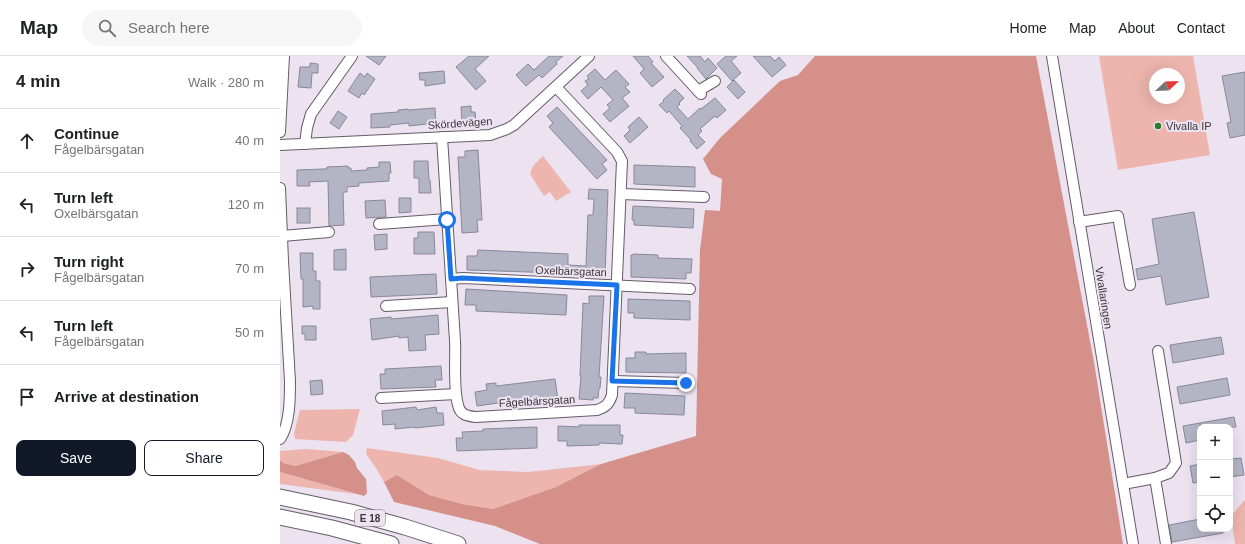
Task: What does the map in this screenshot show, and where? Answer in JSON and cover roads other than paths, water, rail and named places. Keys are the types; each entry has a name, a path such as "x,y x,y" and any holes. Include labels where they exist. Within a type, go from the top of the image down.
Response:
{"highway":[{"name":"E 18","path":"280,497 374,518 458,544"},
{"name":"E 18","path":"280,517 332,528 391,544"}],"street":[{"path":"280,132 284,56"},
{"path":"305,144 311,114 352,56"},
{"name":"Skördevägen","path":"280,145 490,135 514,125 589,56"},
{"path":"666,56 700,93 715,81"},
{"name":"Vivallaringen","path":"1052,56 1133,544"},
{"name":"Fågelbärsgatan","path":"442,137 455,342 456,394 458,406 461,412 466,416 476,417 597,410 604,408 612,395 621,194 621,158 612,146 556,87"},
{"path":"280,188 290,381 288,413 285,429 280,438"},
{"path":"621,194 704,197"},
{"path":"1079,222 1118,216 1130,285"},
{"path":"379,224 447,220"},
{"path":"282,236 329,232"},
{"name":"Oxelbärsgatan","path":"451,279 462,278 690,289"},
{"path":"386,306 452,302"},
{"path":"1122,484 1155,478 1169,473 1176,463 1158,351"},
{"path":"612,381 686,383"},
{"path":"381,398 456,394"},
{"path":"1155,478 1166,544"}],"place":[{"name":"Vivalla IP","path":"1158,126"}]}
